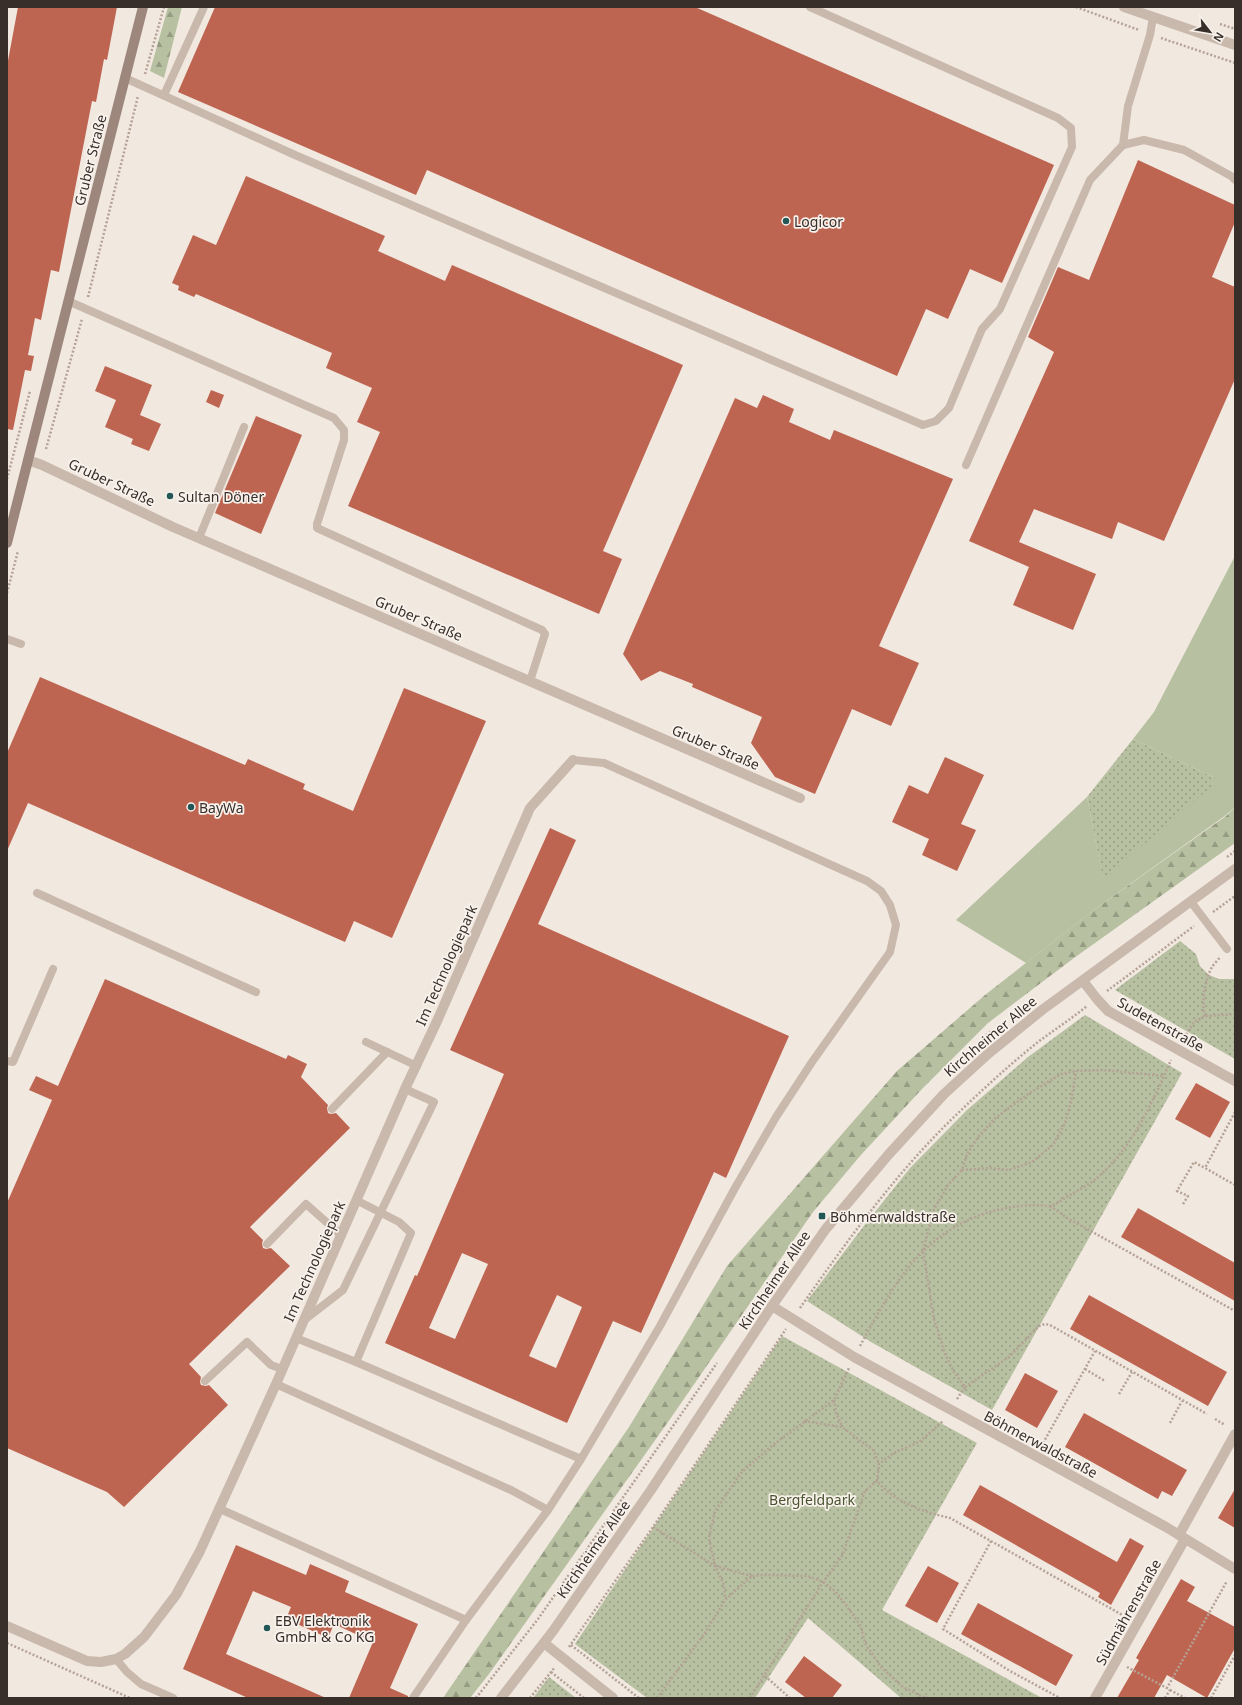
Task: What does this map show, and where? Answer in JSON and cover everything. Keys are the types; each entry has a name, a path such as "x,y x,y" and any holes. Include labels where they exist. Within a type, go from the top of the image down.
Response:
{"street":[{"name":"Gruber Straße","path":"7,543 143,7"},
{"path":"1124,7 1235,45"},
{"name":"Gruber Straße","path":"28,460 42,465 198,538 800,798"},
{"name":"Im Technologiepark","path":"7,1626 87,1661 101,1662 116,1659 125,1654 144,1637 176,1595 200,1551 220,1509 530,808 573,760"},
{"name":"Kirchheimer Allee","path":"501,1698 544,1643 651,1490 772,1306 836,1216 888,1154 944,1094 989,1053 1042,1010 1235,869"},
{"name":"Sudetenstraße","path":"1083,981 1108,1011 1235,1082"},
{"name":"Böhmerwaldstraße","path":"772,1306 854,1357 1182,1537 1235,1569"},
{"name":"Südmährenstraße","path":"1095,1698 1182,1537 1235,1434"},
{"path":"544,1643 613,1698"}],"lane":[{"path":"164,95 204,7"},
{"path":"125,78 303,158 923,425 936,421 949,408 982,329 1000,309 1072,147 1071,128 1058,118 810,7"},
{"path":"1123,145 1128,106 1150,35 1154,17"},
{"path":"966,464 1090,180 1123,145 1144,140 1184,150 1231,176 1235,180"},
{"path":"68,301 334,418 344,430 344,440 317,528 542,630 545,634 530,681"},
{"path":"198,538 244,427"},
{"path":"7,639 21,644"},
{"path":"412,1698 466,1620 548,1510 581,1459 660,1326 735,1188 776,1117 812,1062 890,952 896,925 890,905 881,891 868,881 604,764 573,760"},
{"path":"37,892 256,992"},
{"path":"1191,902 1227,949"},
{"path":"7,1061 13,1062 53,969"},
{"path":"366,1042 417,1066"},
{"path":"332,1110 387,1052"},
{"path":"303,1322 343,1290 434,1102 405,1089"},
{"path":"356,1200 382,1211 400,1222 411,1233 356,1362"},
{"path":"267,1244 306,1204 341,1235"},
{"path":"296,1338 356,1362 581,1459"},
{"path":"205,1381 247,1342 271,1365 282,1369"},
{"path":"276,1384 511,1490 548,1510"},
{"path":"220,1509 466,1620"},
{"path":"116,1659 127,1672 142,1684 173,1698"}],"path":[{"path":"530,1698 571,1645 653,1527 792,1319 861,1222 914,1159 953,1117 997,1076 1038,1043 1235,896"},
{"path":"1205,1016 1204,995 1212,967 1227,949"},
{"path":"1050,1206 1097,1178 1116,1158 1135,1133 1178,1049 1194,1022 1205,1016 1235,1014"},
{"path":"964,1387 954,1372 946,1354 934,1319 923,1250 934,1209 948,1186 962,1170 967,1154 979,1136 994,1119 1035,1090 1061,1074 1076,1071 1103,1070 1164,1076"},
{"path":"962,1170 990,1168 1009,1170 1032,1162 1053,1145 1065,1123 1071,1102 1076,1071"},
{"path":"1204,1168 1235,1112"},
{"path":"1184,1204 1188,1196 1178,1191 1194,1162 1235,1185"},
{"path":"725,1600 724,1585 715,1566 709,1538 715,1511 741,1473 769,1448 834,1400 854,1357 881,1306 903,1273 923,1250 950,1229 988,1212 1038,1205 1050,1206 1069,1219 1235,1311"},
{"path":"879,1464 892,1454 919,1442 953,1412 958,1396 964,1387 1009,1356 1039,1326 1045,1324 1050,1325 1207,1414"},
{"path":"1043,1443 1096,1351"},
{"path":"1085,1369 1105,1381"},
{"path":"1119,1394 1132,1372"},
{"path":"834,1400 836,1413 842,1427"},
{"path":"1170,1423 1182,1401"},
{"path":"1215,1419 1225,1425"},
{"path":"750,1698 823,1582 842,1556 865,1491 876,1481 879,1464 874,1451 842,1427 804,1422"},
{"path":"876,1481 886,1492 923,1512 950,1518 1136,1623"},
{"path":"653,1527 715,1566 752,1576 808,1576 823,1582 835,1591 846,1604 860,1625 866,1645 882,1668 903,1687 921,1696 929,1698"},
{"path":"991,1541 943,1629 1010,1671 1060,1698"},
{"path":"657,1698 705,1633 725,1600 752,1576"},
{"path":"1165,1698 1168,1689 1227,1581"},
{"path":"7,1644 130,1698"},
{"path":"571,1645 639,1698"},
{"path":"1211,1698 1235,1656"},
{"path":"1116,1661 1185,1698"},
{"path":"551,1672 584,1698"},
{"path":"765,1676 790,1698"}],"green space":[{"path":"168,7 182,7 164,78 150,71"},
{"path":"1235,556 1235,807 1091,912 1026,963 956,920 1087,797 1103,878 1213,777 1133,739 1154,712"},
{"path":"1133,739 1213,777 1213,785 1103,879 1087,797"},
{"path":"1235,807 1235,843 1074,958 988,1023 922,1089 860,1156 813,1212 668,1422 489,1674 470,1698 443,1698 629,1427 727,1266 897,1071 985,995 1091,912 1226,816"},
{"path":"1180,941 1196,954 1200,966 1209,975 1219,979 1235,979 1235,1059 1115,990"},
{"path":"1085,1015 1182,1073 992,1410 871,1342 807,1301 910,1168 967,1110 1028,1057"},
{"name":"Bergfeldpark","path":"782,1336 977,1443 882,1610 1042,1698 901,1698 808,1618 755,1698 647,1698 575,1644"},
{"path":"549,1677 576,1698 533,1698"}],"building":[{"path":"18,7 117,7 107,60 104,59 96,102 92,101 59,272 51,270 41,320 35,318 28,355 34,356 31,371 25,370 13,430 7,429 7,66"},
{"name":"Logicor","path":"215,7 695,7 1054,165 1002,283 970,269 948,319 926,309 897,376 427,170 416,195 178,92"},
{"path":"1138,160 1235,205 1235,222 1212,277 1235,287 1235,379 1164,541 1118,522 1112,539 1034,509 1019,542 1096,574 1073,630 1013,605 1029,567 969,541 1054,352 1028,337 1058,267 1089,280"},
{"path":"246,176 385,236 378,251 445,281 452,265 683,365 603,551 622,559 599,614 348,506 380,432 357,422 372,388 326,368 332,353 196,294 194,297 178,290 179,286 172,283 193,235 216,245"},
{"path":"105,366 152,385 140,415 161,424 149,451 131,444 133,439 105,427 116,400 95,391"},
{"path":"211,390 224,395 219,408 206,402"},
{"path":"763,395 794,409 789,422 830,440 834,430 953,479 879,646 919,663 891,726 852,709 815,794 775,777 751,743 762,717 692,687 693,684 660,671 641,681 623,654 735,398 757,408"},
{"path":"256,416 302,435 261,534 215,513"},
{"name":"BayWa","path":"40,677 245,765 248,759 305,784 303,789 353,811 404,688 486,721 392,938 354,921 345,942 28,803 7,851 7,753"},
{"path":"945,757 984,775 961,824 976,830 957,871 922,855 929,839 892,822 909,785 928,794"},
{"path":"550,828 576,840 538,924 789,1036 726,1178 714,1172 641,1333 613,1321 567,1423 385,1343 415,1275 417,1276 504,1074 450,1050","holes":["462,1253 488,1264 455,1339 429,1328","557,1295 582,1307 556,1368 529,1356"]},
{"path":"105,979 286,1059 288,1055 307,1064 301,1077 328,1105 328,1113 336,1113 350,1128 250,1227 263,1240 263,1248 271,1248 290,1266 189,1364 201,1377 201,1385 209,1385 228,1405 124,1507 107,1492 7,1448 7,1203 52,1100 29,1090 36,1076 58,1086"},
{"path":"1196,1083 1230,1102 1210,1138 1175,1119"},
{"path":"1138,1208 1235,1263 1235,1301 1121,1237"},
{"path":"1089,1295 1227,1372 1208,1406 1070,1329"},
{"path":"1025,1373 1058,1391 1037,1428 1005,1410"},
{"path":"1084,1413 1187,1470 1172,1496 1162,1491 1158,1499 1065,1447"},
{"path":"980,1485 1117,1562 1130,1538 1144,1546 1111,1605 1098,1597 1100,1593 963,1515"},
{"path":"1235,1489 1235,1528 1218,1518"},
{"path":"236,1545 306,1575 310,1564 349,1581 345,1592 418,1624 390,1688 408,1696 408,1698 349,1698 373,1642 334,1624 328,1638 286,1619 291,1607 253,1591 226,1654 326,1698 248,1698 183,1669"},
{"path":"928,1566 959,1583 937,1623 905,1606"},
{"path":"1181,1579 1195,1587 1187,1601 1235,1627 1235,1648 1207,1698 1167,1675 1154,1698 1117,1698 1139,1660 1136,1658"},
{"path":"978,1603 1073,1655 1056,1686 961,1634"},
{"path":"804,1656 842,1685 832,1698 806,1698 785,1682"}],"place":[{"name":"Logicor","path":"786,221"},
{"name":"Sultan Döner","path":"170,496"},
{"name":"BayWa","path":"191,807"},
{"name":"Böhmerwaldstraße","path":"822,1216"},
{"name":"EBV Elektronik GmbH & Co KG","path":"267,1628"}]}
